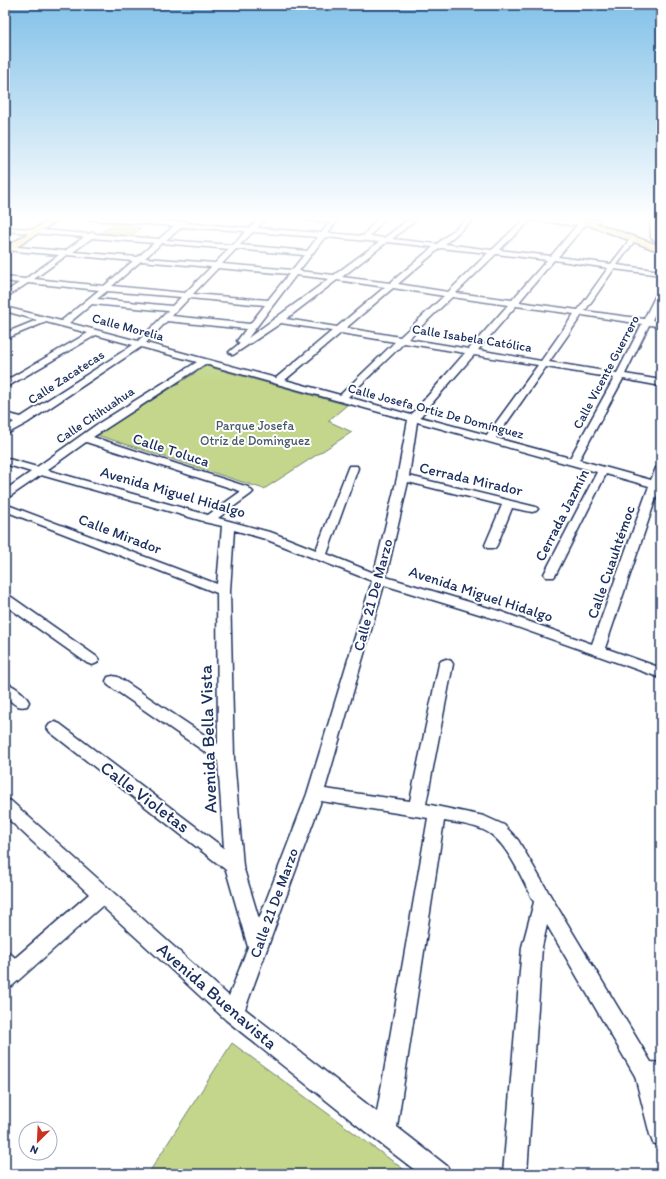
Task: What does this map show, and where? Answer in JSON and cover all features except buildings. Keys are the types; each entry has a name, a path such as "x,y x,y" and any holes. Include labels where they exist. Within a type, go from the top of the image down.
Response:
{"street":[{"path":"5,296 38,273"},
{"path":"62,324 123,273"},
{"name":"Calle Zacatecas","path":"5,432 140,344 209,273"},
{"path":"233,352 293,273"},
{"path":"301,273 661,324"},
{"path":"217,365 342,273"},
{"path":"278,382 406,273"},
{"path":"341,399 472,273"},
{"path":"413,418 539,273"},
{"path":"490,439 608,273"},
{"path":"5,279 271,303"},
{"name":"Calle Vicente Guerrero","path":"573,462 620,376 661,293"},
{"path":"90,301 174,309"},
{"name":"Calle Morelia","path":"5,309 204,361"},
{"path":"164,318 252,327"},
{"path":"5,336 46,319"},
{"name":"Calle Isabela Católica","path":"279,320 661,383"},
{"path":"5,385 96,332"},
{"name":"Calle Josefa Ortiz De Domínguez","path":"204,361 658,485"},
{"name":"Calle Chihuahua","path":"5,495 85,438 204,361"},
{"path":"5,416 23,421"},
{"name":"Calle 21 De Marzo","path":"233,1013 315,794 379,579 403,478 413,418"},
{"name":"Calle Toluca","path":"85,438 237,486 247,492 208,520"},
{"name":"Avenida Miguel Hidalgo","path":"5,461 208,520 269,536 379,579 494,614 661,673"},
{"path":"320,556 353,468"},
{"name":"Calle Cuauhtémoc","path":"597,650 658,485 661,468"},
{"name":"Cerrada Jazmín","path":"550,574 603,470"},
{"name":"Cerrada Mirador","path":"403,478 532,509"},
{"path":"491,545 508,504"},
{"name":"Calle Mirador","path":"5,507 223,591"},
{"name":"Avenida Bella Vista","path":"228,525 223,591 226,758 234,866 258,948"},
{"path":"5,599 92,660"},
{"path":"417,809 446,664"},
{"path":"113,681 226,758"},
{"path":"5,688 22,702"},
{"name":"Calle Violetas","path":"55,728 234,866"},
{"path":"315,794 417,809 478,821 498,830 512,845 543,901 653,1073 661,1135"},
{"name":"Avenida Buenavista","path":"5,806 101,895 233,1013 439,1174"},
{"path":"385,1133 437,813"},
{"path":"8,970 101,895"},
{"path":"515,1174 532,946 543,901"}],"green space":[{"name":"Parque Josefa Otríz de Dominguez","path":"206,366 347,405 328,421 352,432 264,489 97,435"},
{"path":"232,1043 410,1174 148,1174"}]}
